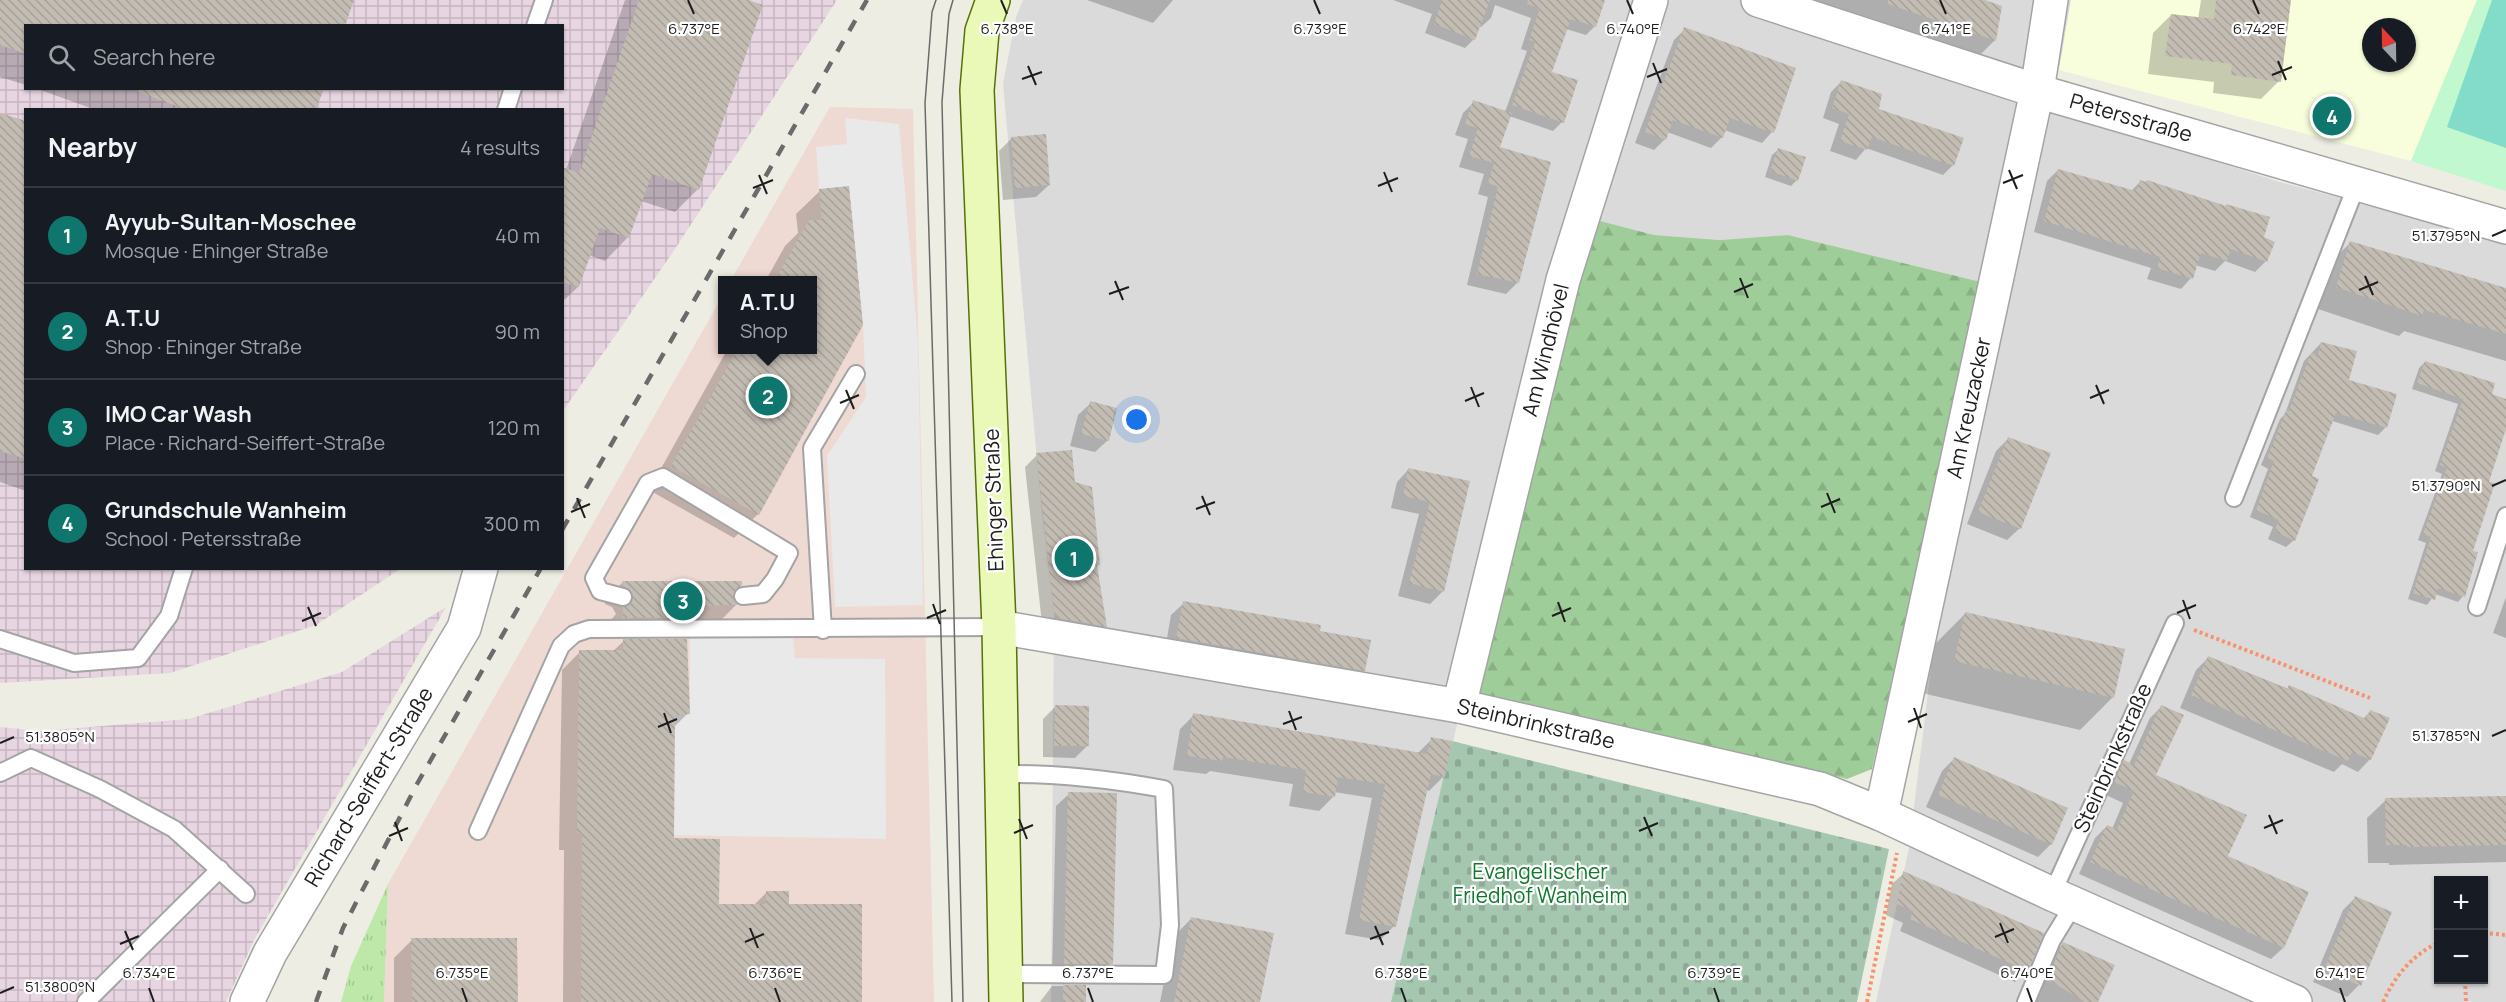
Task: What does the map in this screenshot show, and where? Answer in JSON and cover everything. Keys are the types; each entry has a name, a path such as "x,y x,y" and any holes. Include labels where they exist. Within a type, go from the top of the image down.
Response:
{"street":[{"name":"Ehinger Straße","path":"993,0 982,30 978,90 999,627 1005,988"},
{"name":"Am Windhövel","path":"1459,706 1563,280 1651,0"},
{"name":"Petersstraße","path":"1758,0 2037,92 2506,227"},
{"name":"Am Kreuzacker","path":"1892,819 2037,92 2051,0"},
{"name":"Richard-Seiffert-Straße","path":"247,1002 270,952 464,628 480,570"},
{"name":"Steinbrinkstraße","path":"999,627 1459,706 1820,789 1892,819 2063,899 2295,1002"}],"lane":[{"path":"536,24 544,0"},
{"path":"507,108 512,90"},
{"path":"2234,498 2357,184"},
{"path":"823,630 812,448 856,374"},
{"path":"623,597 600,591 594,578 648,483 663,477 789,553 775,579 763,594 743,596"},
{"path":"2477,607 2506,516"},
{"path":"0,639 74,663 138,658 169,616 183,570"},
{"name":"Steinbrinkstraße","path":"2063,899 2175,623"},
{"path":"478,831 561,646 574,634 589,629 823,630 999,627"},
{"path":"0,773 31,758 100,789 174,829 246,894"},
{"path":"1002,774 1043,773 1113,779 1164,789 1170,925 1164,975 1005,988"},
{"path":"86,1002 220,869"},
{"path":"2026,1002 2052,940 2063,899"}],"path":[{"path":"2175,623 2370,698"},
{"path":"1867,1002 1892,819"},
{"path":"2488,933 2506,935"},
{"path":"2383,1002 2392,983 2407,964 2425,949 2434,945"},
{"path":"2465,984 2466,1002"}],"shaded area":[{"path":"0,0 837,0 673,252 564,410 564,108 24,108 24,570 398,570 316,625 170,673 0,683"},
{"path":"1023,0 2071,0 2059,70 2027,63 1981,282 1788,235 1720,240 1654,235 1586,218 1466,687 1391,1002 1051,1002 1054,612 1042,515 1003,84 1016,17"},
{"path":"2071,0 2477,0 2411,161 2059,70"},
{"path":"2477,0 2506,0 2506,191 2411,161"},
{"path":"2492,0 2506,0 2506,148 2447,127"},
{"path":"830,107 913,109 934,1002 384,1002 388,884 718,304 718,354 817,354 817,276 733,276"},
{"path":"2046,107 2280,182 2506,243 2506,1002 1876,1002 1909,848 1932,659"},
{"path":"845,118 899,124 918,341 923,605 835,607 827,456 866,397 863,325 849,187 819,189 816,147 847,144"},
{"path":"446,607 254,940 226,1002 0,1002 0,727 41,731 189,719 342,672"},
{"path":"793,636 795,658 885,659 886,839 674,835 675,715 690,714 690,638"}],"green space":[{"path":"1596,220 1654,235 1720,240 1788,235 1981,282 1872,769 1847,779 1475,693 1513,518"},
{"name":"Evangelischer Friedhof Wanheim","path":"1452,741 1889,849 1857,1002 1391,1002"},
{"path":"388,884 384,1002 341,1002 351,966"}],"building":[{"path":"0,0 354,0 346,24 24,24 24,53 0,45"},
{"path":"639,0 748,0 763,5 699,190 652,174 629,238 600,228 579,287 564,283 564,168 579,173"},
{"path":"1442,0 1490,0 1475,40 1434,24"},
{"path":"1528,0 1605,0 1596,27 1571,19 1552,72 1578,80 1564,123 1512,105 1535,42 1529,40 1540,8 1527,4"},
{"path":"1888,0 1985,0 2002,6 1996,41 1888,4"},
{"path":"2216,0 2291,0 2281,82 2231,75 2232,64 2165,56 2171,14 2214,19"},
{"path":"1684,27 1796,68 1774,133 1730,118 1723,138 1673,120 1666,140 1645,132"},
{"path":"1841,80 1882,94 1879,109 1964,138 1954,166 1872,137 1867,150 1840,141 1849,114 1832,108"},
{"path":"138,90 323,90 317,108 182,108 138,92"},
{"path":"1473,100 1512,113 1500,147 1551,162 1519,283 1477,274 1498,187 1488,183 1494,163 1469,156 1478,128 1465,124"},
{"path":"0,113 24,120 24,458 0,451"},
{"path":"1046,134 1050,185 1015,188 1011,137"},
{"path":"1778,148 1806,157 1798,181 1770,171"},
{"path":"2058,169 2136,191 2140,180 2146,182 2147,180 2226,206 2226,204 2270,217 2264,237 2275,242 2267,262 2231,249 2227,261 2201,253 2193,279 2157,268 2160,257 2044,221"},
{"path":"849,186 863,325 759,515 671,466 735,354 817,354 817,276 777,276 809,220 822,220 819,189"},
{"path":"2350,241 2506,288 2506,334 2424,310 2422,316 2336,287"},
{"path":"2321,342 2357,351 2349,380 2397,394 2387,428 2336,413 2312,476 2319,479 2295,541 2274,531 2279,520 2256,510 2274,461 2267,458 2286,410 2289,411 2311,353 2318,354"},
{"path":"2425,361 2495,383 2492,394 2506,399 2506,429 2489,482 2495,483 2473,551 2478,552 2465,597 2438,588 2435,600 2413,593 2431,537 2423,534 2447,468 2440,465 2463,399 2417,383"},
{"path":"1090,401 1117,408 1109,441 1081,434"},
{"path":"2008,437 2051,453 2021,529 1978,512"},
{"path":"1072,450 1075,482 1092,487 1100,565 1097,565 1107,627 1058,618 1054,612 1036,453"},
{"path":"1408,468 1470,481 1444,592 1409,583 1430,502 1403,496"},
{"path":"622,581 742,581 742,585 733,592 733,598 738,605 701,606 701,617 623,618 623,607 631,604 633,595 630,589 623,586"},
{"path":"1183,601 1321,625 1320,631 1371,640 1365,671 1176,638"},
{"path":"1965,612 2125,649 2114,698 1954,661"},
{"path":"623,639 687,639 690,714 675,715 674,838 720,839 719,904 766,904 766,891 789,891 789,904 862,904 862,1002 581,1002 582,833 577,833 579,650 623,650"},
{"path":"2208,656 2287,689 2289,685 2366,719 2370,710 2390,718 2371,760 2352,752 2348,761 2191,695"},
{"path":"1055,705 1089,706 1089,746 1054,746"},
{"path":"2161,705 2184,715 2156,775 2247,815 2228,856 2309,892 2284,948 2090,862 2107,825 2117,829 2134,791 2114,782 2124,760 2134,765"},
{"path":"1193,713 1427,754 1431,737 1452,741 1445,777 1431,774 1396,927 1359,920 1385,784 1338,777 1335,797 1303,792 1306,770 1223,757 1222,761 1187,756"},
{"path":"1954,757 2068,808 2052,845 1938,795"},
{"path":"1068,792 1117,793 1113,964 1064,964"},
{"path":"2506,796 2506,845 2407,847 2407,845 2386,845 2385,798"},
{"path":"1903,871 2044,933 2028,971 1910,919 1913,911 1897,904"},
{"path":"2355,896 2392,912 2361,986 2324,970"},
{"path":"1191,917 1274,933 1260,1002 1174,1002"},
{"path":"411,938 517,938 518,1002 412,1002"},
{"path":"2063,942 2115,965 2098,1002 2085,1002 2047,979"},
{"path":"1063,985 1086,985 1086,1002 1063,1002"}],"tram line":[{"path":"936,0 932,12 925,103 952,1002"},
{"path":"953,0 949,14 942,102 963,1002"}],"railway":[{"path":"564,527 867,0"},
{"path":"316,1002 343,928 417,784 540,570"}],"place":[{"name":"Grundschule Wanheim","path":"2332,116"},
{"name":"A.T.U","path":"768,396"},
{"name":"Ayyub-Sultan-Moschee","path":"1074,558"},
{"name":"IMO Car Wash","path":"683,601"}]}
